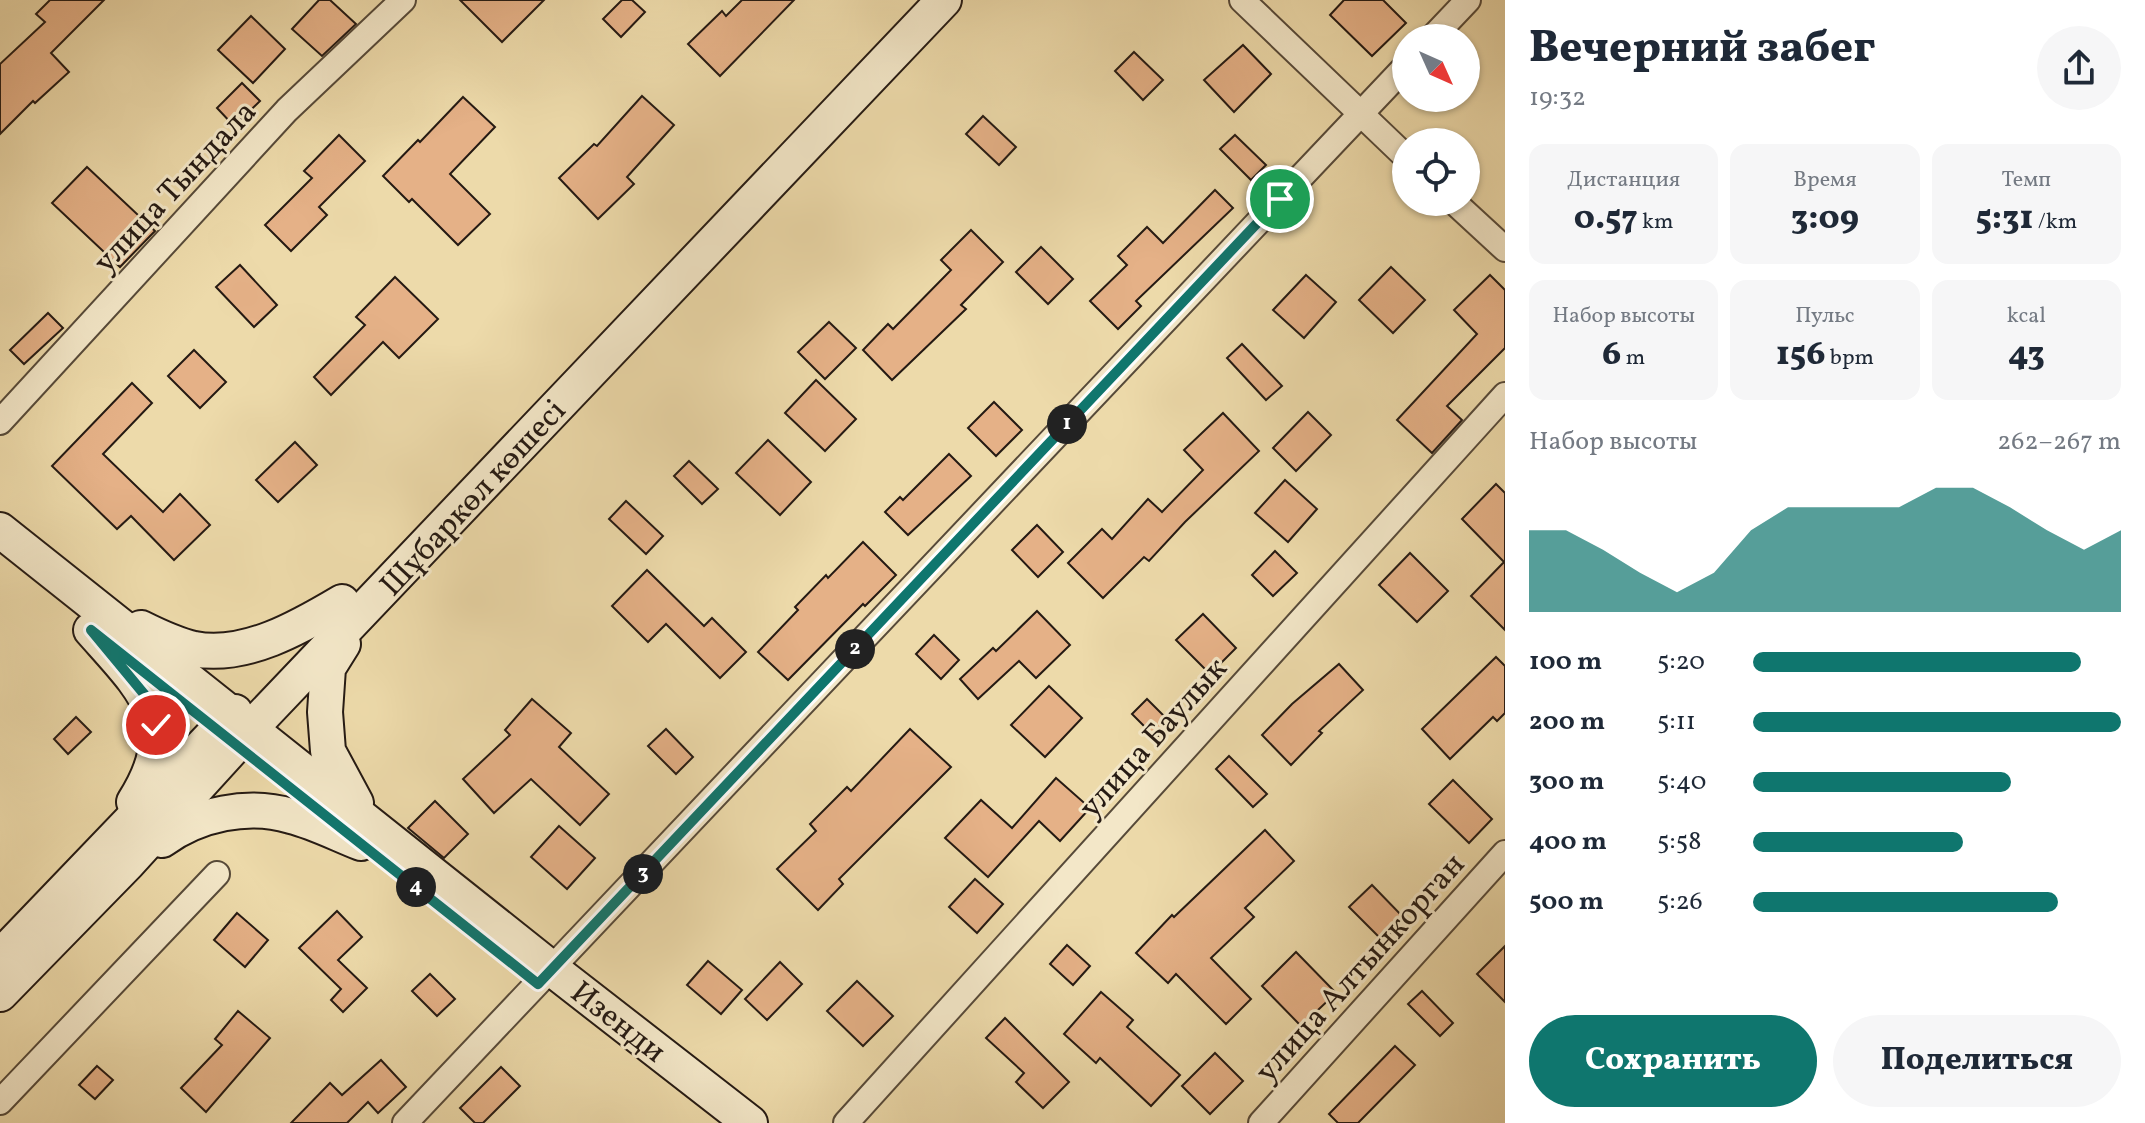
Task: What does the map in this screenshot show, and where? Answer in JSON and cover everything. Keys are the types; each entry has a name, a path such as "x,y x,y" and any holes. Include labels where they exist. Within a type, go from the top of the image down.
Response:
{"street":[{"name":"улица Тындала","path":"0,422 287,110 403,0"},
{"name":"Шұбаркөл көшесі","path":"351,609 911,0"},
{"name":"Шұбаркөл көшесі","path":"0,994 119,852 235,729 944,0"},
{"path":"1242,0 1392,144"},
{"path":"1445,24 1468,0"},
{"path":"405,1123 1392,81"},
{"path":"1469,216 1505,249"},
{"name":"улица Баулык","path":"846,1123 1505,395"},
{"name":"Изенди","path":"0,530 93,618 545,977 716,1123"},
{"name":"Изенди","path":"0,559 93,618"},
{"path":"93,618 196,649 238,650 351,609"},
{"path":"351,609 328,668 325,712 328,751 365,833"},
{"path":"93,618 149,700 156,725 155,756 119,852"},
{"path":"119,852 207,816 255,811 290,815 365,833"},
{"name":"Шұбаркөл көшесі","path":"0,957 119,852"},
{"name":"улица Алтынкорган","path":"1261,1123 1505,853"},
{"path":"0,1102 217,874"},
{"name":"Изенди","path":"545,977 750,1123"}],"building":[{"path":"50,0 104,0 51,53 69,72 35,103 33,101 0,134 0,64 45,22 36,14"},
{"path":"319,0 330,0 356,24 322,56 292,29"},
{"path":"460,0 544,0 502,42"},
{"path":"622,0 632,0 645,12 621,37 603,19"},
{"path":"742,0 794,0 720,76 688,44 722,11 726,16"},
{"path":"1344,0 1383,0 1406,23 1392,24 1392,37 1372,56 1330,15"},
{"path":"251,16 285,49 253,83 218,50"},
{"path":"1243,45 1271,74 1234,112 1204,80"},
{"path":"1134,52 1163,80 1143,100 1115,71"},
{"path":"242,83 260,101 234,126 217,108"},
{"path":"642,96 674,125 627,177 634,184 598,219 559,178 594,144 597,146"},
{"path":"463,97 495,127 450,174 490,214 458,245 412,199 409,202 383,176"},
{"path":"983,116 1016,147 999,165 966,134"},
{"path":"339,135 365,161 319,207 327,215 291,251 265,225 312,178 304,171"},
{"path":"1235,135 1266,165 1251,180 1220,149"},
{"path":"87,167 155,231 120,267 52,203"},
{"path":"1215,190 1233,208 1136,301 1141,306 1118,329 1090,301 1127,265 1118,256 1147,227 1163,243"},
{"path":"971,230 1003,262 961,305 966,309 892,380 863,350 888,324 893,329 951,270 941,260"},
{"path":"1041,247 1073,279 1048,304 1016,272"},
{"path":"240,265 277,305 254,327 216,287"},
{"path":"1391,267 1425,300 1393,333 1359,300"},
{"path":"1306,275 1336,302 1304,338 1273,310"},
{"path":"1490,275 1505,290 1505,348 1447,406 1462,420 1432,453 1397,420 1477,334 1454,310"},
{"path":"395,277 438,319 399,358 383,342 331,395 314,377 365,325 356,317"},
{"path":"48,313 63,328 24,364 10,350"},
{"path":"829,322 856,348 825,379 798,352"},
{"path":"1242,344 1282,386 1266,400 1227,358"},
{"path":"194,350 226,382 200,408 168,376"},
{"path":"816,380 856,419 825,451 785,413"},
{"path":"132,383 152,403 103,454 163,512 180,494 210,525 174,560 131,516 117,529 52,466"},
{"path":"994,402 1022,430 996,456 968,428"},
{"path":"1308,412 1331,435 1296,471 1273,448"},
{"path":"1223,413 1259,451 1149,561 1144,557 1103,598 1068,563 1102,529 1112,539 1148,499 1162,512 1203,470 1184,450"},
{"path":"768,440 811,482 780,515 736,473"},
{"path":"295,442 317,465 278,502 256,480"},
{"path":"949,454 971,476 908,535 885,512 900,497 903,500"},
{"path":"689,461 718,489 702,504 674,476"},
{"path":"1285,480 1317,509 1288,542 1255,513"},
{"path":"1496,484 1505,493 1505,630 1471,596 1504,562 1462,519"},
{"path":"626,501 663,536 646,554 609,519"},
{"path":"1037,525 1063,552 1038,577 1012,550"},
{"path":"863,542 896,575 788,680 758,652 798,610 795,607"},
{"path":"1275,551 1297,573 1273,596 1252,575"},
{"path":"1410,553 1448,591 1417,622 1379,585"},
{"path":"647,570 704,626 712,618 746,652 720,678 666,624 648,642 612,606"},
{"path":"1037,611 1070,645 1036,678 1019,661 978,699 960,679 993,648 996,651"},
{"path":"1203,614 1236,648 1210,674 1176,640"},
{"path":"934,635 959,660 941,679 916,654"},
{"path":"1496,657 1505,666 1505,713 1497,721 1493,717 1450,759 1422,729"},
{"path":"1339,664 1363,690 1319,731 1322,733 1291,765 1262,735 1292,704"},
{"path":"1049,686 1082,718 1045,757 1011,725"},
{"path":"532,699 571,733 559,747 609,794 580,825 531,779 494,813 463,779 510,735 505,730"},
{"path":"1147,699 1171,723 1156,738 1132,714"},
{"path":"76,717 91,732 68,754 54,739"},
{"path":"666,729 693,757 676,774 648,746"},
{"path":"910,729 951,767 839,879 843,884 818,910 777,869 816,831 810,824 847,787 851,791"},
{"path":"1229,756 1267,794 1253,807 1216,769"},
{"path":"1056,778 1090,808 1060,841 1039,821 988,877 945,838 981,800 1012,828"},
{"path":"1453,780 1492,819 1469,843 1429,804"},
{"path":"435,801 468,834 444,858 408,828"},
{"path":"559,826 595,858 567,889 531,857"},
{"path":"1265,830 1294,861 1245,908 1254,917 1211,958 1251,999 1226,1024 1176,974 1168,983 1136,953 1172,915 1174,917"},
{"path":"975,879 1003,904 977,933 949,907"},
{"path":"1372,885 1405,919 1383,941 1349,907"},
{"path":"337,911 362,937 338,960 367,988 343,1012 331,1000 341,989 299,948"},
{"path":"237,913 268,940 245,967 214,940"},
{"path":"1067,945 1090,966 1073,985 1050,964"},
{"path":"1505,946 1505,1002 1477,974"},
{"path":"1296,952 1336,993 1301,1026 1262,986"},
{"path":"708,961 742,990 721,1014 687,985"},
{"path":"780,962 802,984 767,1020 745,999"},
{"path":"430,974 455,999 437,1016 412,991"},
{"path":"857,981 893,1016 863,1046 827,1011"},
{"path":"1422,991 1453,1023 1440,1036 1408,1004"},
{"path":"1101,992 1133,1020 1127,1027 1180,1075 1151,1106 1100,1058 1096,1063 1064,1034"},
{"path":"238,1011 270,1038 206,1112 181,1088 222,1045 215,1039"},
{"path":"1005,1018 1069,1082 1043,1108 1016,1082 1024,1073 986,1038"},
{"path":"1395,1046 1415,1065 1358,1123 1338,1123 1329,1114"},
{"path":"1215,1053 1243,1081 1210,1114 1182,1086"},
{"path":"381,1060 406,1087 378,1113 368,1102 347,1123 291,1123 330,1083 342,1095"},
{"path":"97,1066 113,1080 95,1099 79,1085"},
{"path":"501,1067 520,1086 483,1123 475,1123 460,1108"}],"route":[{"path":"156,725 149,700 91,630 538,984 1280,199"}]}
